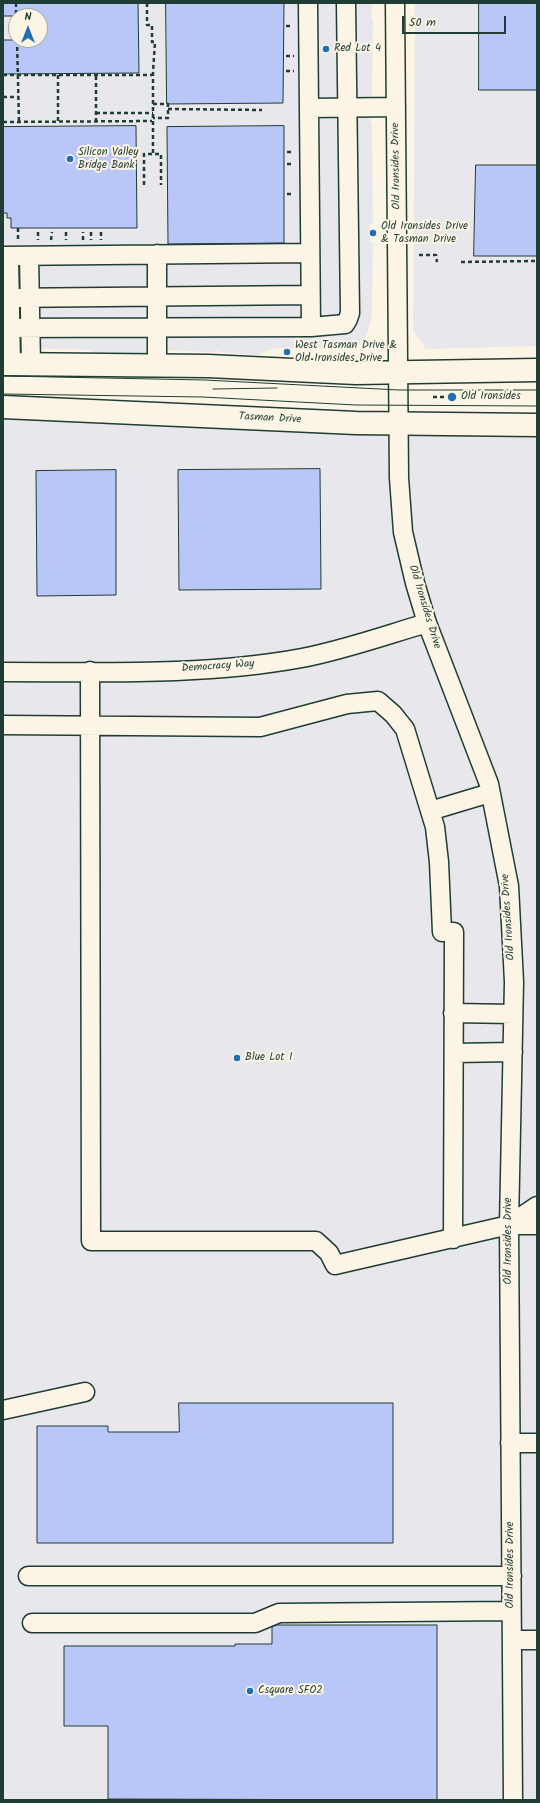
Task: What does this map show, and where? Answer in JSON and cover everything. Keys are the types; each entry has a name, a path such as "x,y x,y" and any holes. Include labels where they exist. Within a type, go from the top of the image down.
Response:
{"main road":[{"path":"15,364 208,366 356,373 537,370"},
{"name":"Tasman Drive","path":"3,407 399,424 537,425"}],"street":[{"path":"308,3 311,327"},
{"path":"7,328 157,326 311,327 344,324 350,313 346,3"},
{"name":"Old Ironsides Drive","path":"395,3 399,478 403,532 427,623 489,784 509,886 514,982 509,1225 513,1800"},
{"path":"309,108 396,107"},
{"path":"15,364 7,328 6,256 310,253"},
{"path":"157,254 157,366"},
{"path":"15,364 30,328 29,256"},
{"path":"7,298 310,295"},
{"name":"Democracy Way","path":"3,672 227,668 301,658 341,649 427,623"},
{"path":"90,671 91,1241 316,1241 329,1252 335,1265 509,1225 537,1224"},
{"path":"3,725 260,727 347,704 378,701 393,714 405,729 435,827 439,862 442,932 454,932 453,1238"},
{"path":"430,811 490,793"},
{"path":"453,1013 513,1014"},
{"path":"454,1053 513,1052"},
{"path":"509,1225 537,1206"},
{"path":"3,1410 85,1392"},
{"path":"510,1443 537,1443"},
{"path":"28,1576 512,1576"},
{"path":"32,1623 255,1622 279,1613 511,1611"},
{"path":"512,1640 537,1640"}],"path":[{"path":"146,3 146,25 152,25 152,42 155,42 153,75 153,154"},
{"path":"17,48 19,122"},
{"path":"3,75 153,75"},
{"path":"58,75 58,122"},
{"path":"96,75 96,122"},
{"path":"3,97 19,97"},
{"path":"3,122 96,122 168,118 168,104 153,104"},
{"path":"168,109 262,110"},
{"path":"96,114 153,113"},
{"path":"144,185 144,154 161,154 161,185"},
{"path":"38,232 38,240"},
{"path":"419,255 436,255 436,262"},
{"path":"461,262 537,261"},
{"path":"433,397 445,397"}],"shaded area":[{"path":"3,3 373,3 371,16 373,21 372,95 369,100 369,119 372,123 373,224 370,225 370,242 373,243 372,315 368,332 364,339 358,345 345,349 279,348 268,350 258,355 225,353 218,351 167,350 139,354 94,353 90,350 3,348"},
{"path":"415,3 537,3 537,346 426,349 413,331"},
{"path":"3,412 537,438 537,1800 3,1800"}],"building":[{"path":"3,3 138,3 139,73 3,74 3,40 8,40 8,48 48,48 48,8 8,8 8,16 3,16"},
{"path":"166,3 284,3 283,103 167,104"},
{"path":"479,3 537,3 537,90 479,90"},
{"name":"Silicon Valley Bridge Bank","path":"136,126 137,228 11,228 11,218 7,218 7,213 3,213 3,127"},
{"path":"284,126 284,243 168,244 167,127"},
{"path":"476,165 537,165 537,256 474,256"},
{"path":"320,469 321,589 179,590 178,470"},
{"path":"116,470 116,595 37,596 36,471"},
{"path":"179,1403 393,1403 393,1543 37,1543 37,1426 108,1426 108,1432 179,1432"},
{"name":"Csquare SFO2","path":"277,1625 437,1625 437,1800 108,1799 108,1726 64,1726 64,1646 235,1646 235,1644 272,1644 272,1627"}],"tram line":[{"path":"3,376 205,380 399,390 537,390"},
{"path":"213,389 277,388"},
{"path":"3,394 202,397 356,405 537,406"}],"place":[{"name":"Red Lot 4","path":"326,49"},
{"name":"Silicon Valley Bridge Bank","path":"70,159"},
{"name":"Old Ironsides Drive & Tasman Drive","path":"373,233"},
{"name":"West Tasman Drive & Old Ironsides Drive","path":"287,352"},
{"name":"Old Ironsides","path":"452,397"},
{"name":"Blue Lot 1","path":"237,1058"},
{"name":"Csquare SFO2","path":"250,1691"}]}
